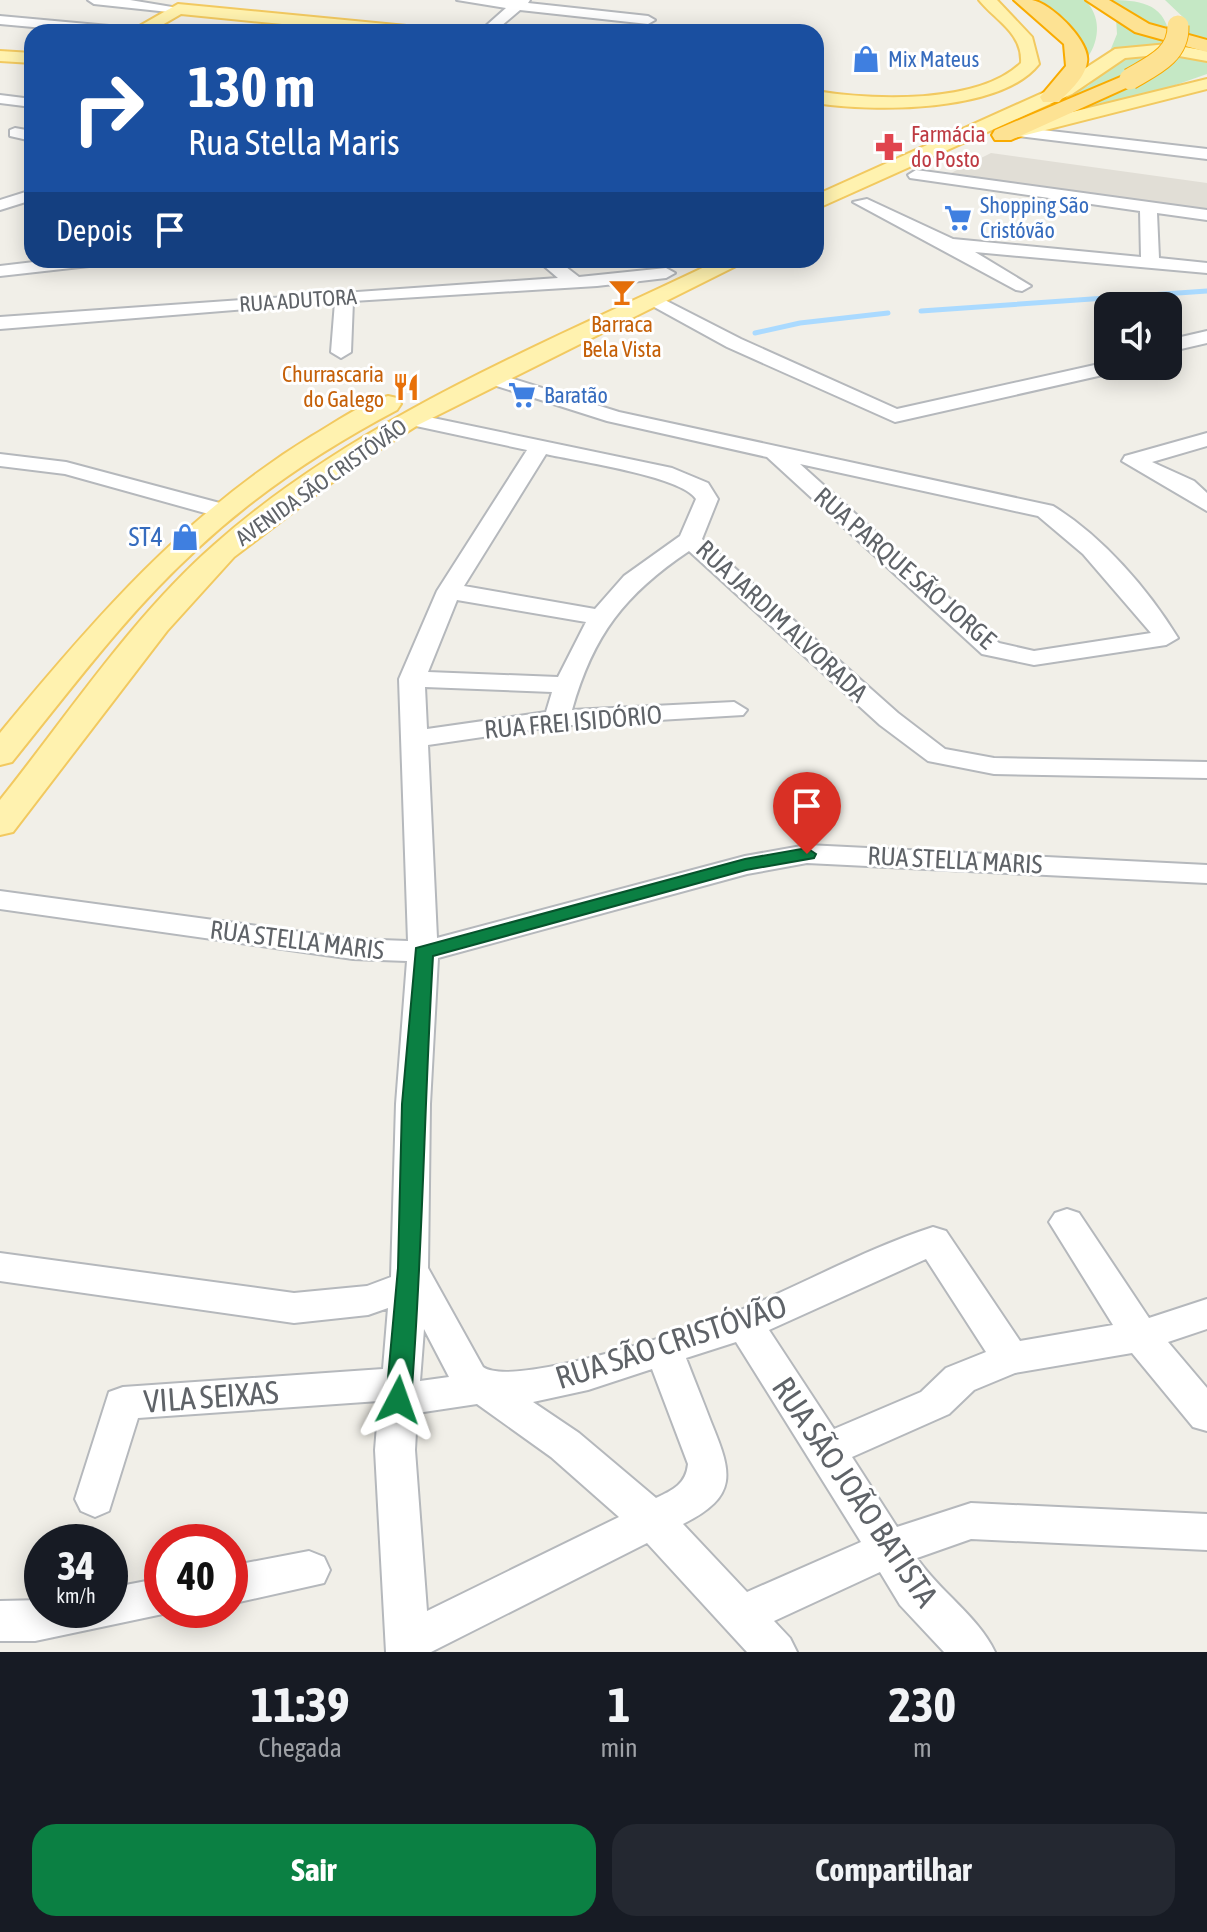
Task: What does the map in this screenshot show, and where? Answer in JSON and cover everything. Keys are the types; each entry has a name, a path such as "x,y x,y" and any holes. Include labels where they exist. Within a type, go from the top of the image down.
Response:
{"highway":[{"path":"1095,0 1142,28 1179,33 1207,45"},
{"path":"1076,84 1094,66 1106,34 1105,11 1095,0"},
{"path":"1026,3 1063,28 1079,52 1078,65 1051,97"},
{"path":"1009,134 1130,79 1169,53 1179,33 1165,8"}],"main road":[{"path":"987,0 1005,16 1030,50 1030,64 1017,76"},
{"path":"824,98 879,104 971,98 1017,76 1050,52 1045,26 1026,3"},
{"path":"152,24 178,9 334,24"},
{"path":"824,199 938,136 1051,97 1076,84 1114,57 1134,50 1177,49 1207,56"},
{"path":"0,56 24,58"},
{"path":"824,219 1009,134 1204,83"},
{"path":"824,111 904,118 952,116 969,112 971,98"},
{"name":"AVENIDA SÃO CRISTÓVÃO","path":"0,755 126,605 223,511 337,433 385,406 606,290 677,268"},
{"name":"AVENIDA SÃO CRISTÓVÃO","path":"0,824 156,624 224,551 332,468 409,419 720,268"}],"street":[{"path":"94,0 178,9"},
{"path":"463,0 522,3 648,20"},
{"path":"496,24 522,3"},
{"path":"0,20 44,24"},
{"path":"0,99 24,102"},
{"path":"15,133 24,135"},
{"path":"1009,134 1207,154"},
{"path":"916,175 1207,215"},
{"path":"0,205 24,198"},
{"path":"861,202 949,244 1022,286"},
{"path":"1148,207 1150,261"},
{"path":"949,244 1207,268"},
{"path":"0,271 24,268"},
{"path":"557,268 575,282"},
{"name":"RUA ADUTORA","path":"0,323 344,296 575,282 606,290"},
{"path":"341,352 344,296"},
{"path":"653,299 776,363 895,416 1094,371"},
{"path":"1182,343 1207,337"},
{"name":"RUA PARQUE SÃO JORGE","path":"491,378 614,417 773,451 1023,505 1056,515 1091,548 1166,638 1034,658 991,649 773,451"},
{"name":"RUA JARDIM ALVORADA","path":"409,419 664,473 691,483 707,499 690,540 889,719 937,755 994,766 1207,770"},
{"path":"1207,439 1133,461 1186,486 1207,504"},
{"path":"539,448 449,591 412,679 423,952 413,1104 409,1277 398,1392 398,1529 407,1647 690,1501 708,1474 695,1428 664,1350"},
{"path":"0,460 66,468 223,511"},
{"path":"557,718 566,685 602,617 625,588 690,540"},
{"path":"449,591 602,617"},
{"path":"412,679 566,685"},
{"name":"RUA FREI ISIDÓRIO","path":"414,739 557,718 734,710"},
{"name":"RUA STELLA MARIS","path":"0,900 353,949 423,952 745,865 807,854 1207,874"},
{"path":"1067,1222 1140,1336 1207,1415"},
{"name":"RUA SÃO CRISTÓVÃO","path":"398,1392 551,1383 745,1324 933,1241 1011,1358"},
{"path":"0,1267 294,1308 368,1300 409,1277"},
{"path":"409,1277 462,1368 481,1388 565,1445 654,1522 743,1614 775,1652"},
{"path":"825,1451 935,1403 960,1379 1011,1358 1140,1336 1207,1314"},
{"name":"RUA SÃO JOÃO BATISTA","path":"745,1324 915,1591 973,1652"},
{"name":"VILA SEIXAS","path":"95,1499 123,1403 398,1392"},
{"path":"743,1614 888,1549 971,1521 1207,1532"},
{"path":"248,1582 309,1570"},
{"path":"0,1621 24,1621"}],"shaded area":[{"path":"991,153 1207,183 1207,211 947,175"}],"green space":[{"path":"1030,0 1085,0 1094,13 1097,28 1095,43 1088,57 1075,33"},
{"path":"1105,0 1135,2 1152,7 1159,12 1168,29 1158,31"},
{"path":"1165,0 1207,0 1207,42 1190,40 1186,20"},
{"path":"1116,18 1166,39 1161,47 1108,56 1117,34"},
{"path":"1158,50 1091,93 1064,103 1053,103 1088,86 1116,59"},
{"path":"1180,56 1207,60 1207,74 1147,95 1073,112 1122,91"}],"waterway":[{"path":"921,311 1207,291"},
{"path":"755,333 800,323 888,313"}],"place":[{"name":"Mix Mateus","path":"866,59"},
{"name":"Farmácia do Posto","path":"889,147"},
{"name":"Shopping São Cristóvão","path":"958,218"},
{"name":"Barraca Bela Vista","path":"622,292"},
{"name":"Churrascaria do Galego","path":"406,387"},
{"name":"Baratão","path":"522,395"},
{"name":"ST4","path":"185,537"}],"route":[{"path":"398,1400 410,1268 413,1104 423,952 745,865 807,854"}]}
